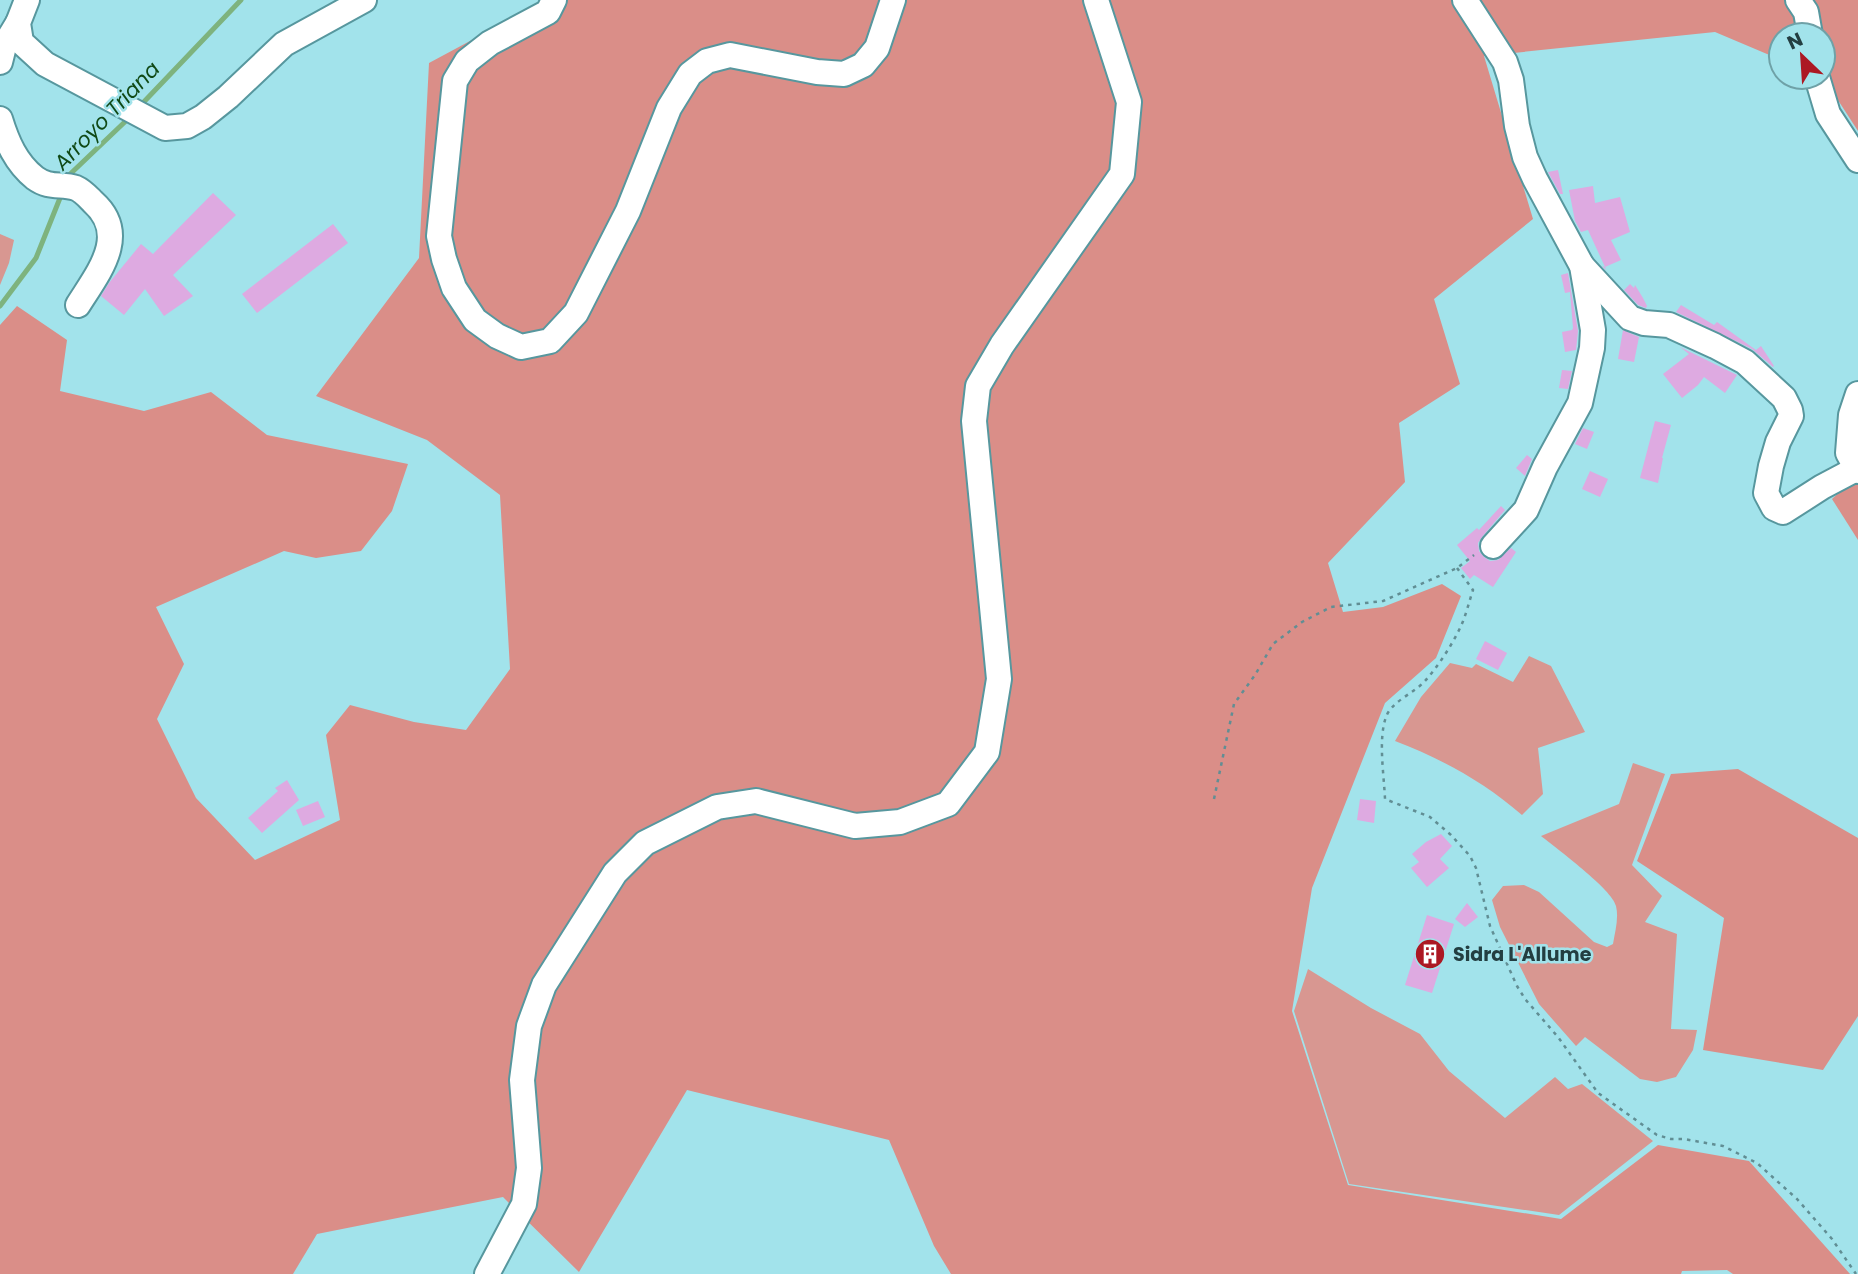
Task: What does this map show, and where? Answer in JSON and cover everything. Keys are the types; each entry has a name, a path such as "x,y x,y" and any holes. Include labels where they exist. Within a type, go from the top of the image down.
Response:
{"street":[{"path":"0,62 4,46 18,23 27,0"},
{"path":"18,23 21,42 45,64 165,128 187,126 202,117 228,97 284,44 363,0"},
{"path":"554,0 548,12 490,43 467,61 455,81 439,236 454,288 475,320 497,336 521,347 550,341 576,313 628,211 669,108 690,74 707,61 730,55 817,72 844,74 863,65 877,48 893,0"},
{"path":"486,1274 524,1203 530,1168 522,1080 529,1026 544,985 615,873 645,844 716,807 756,801 855,826 900,822 948,804 987,752 999,679 974,421 978,386 1002,345 1122,174 1129,102 1096,0"},
{"path":"1465,0 1505,62 1511,80 1517,126 1525,157 1582,266 1630,318 1644,323 1670,325 1715,346 1745,362 1784,398 1791,416 1778,442 1766,493 1774,508 1783,512 1822,487 1857,470 1848,453 1851,415 1858,394"},
{"path":"1798,0 1806,12 1808,21"},
{"path":"1821,91 1828,114 1858,160"},
{"path":"0,119 6,139 17,159 34,177 79,189 98,206 109,225 111,242 100,271 78,305"},
{"path":"1493,546 1526,510 1545,467 1580,403 1592,348 1593,330 1582,266"}],"path":[{"path":"1214,799 1234,704 1273,644 1302,622 1331,607 1383,601 1457,568 1479,550 1493,546"},
{"path":"1457,568 1473,590 1461,626 1423,682 1392,706 1385,718 1382,742 1385,799 1430,817 1470,856 1476,868 1490,926 1517,986 1598,1093 1657,1135 1723,1146 1757,1163 1797,1199 1832,1239 1856,1274"}],"shaded area":[{"path":"546,0 1858,0 1858,131 1832,91 1837,91 1837,21 1767,21 1767,54 1715,32 1484,56 1533,219 1434,299 1460,384 1399,423 1405,482 1328,563 1343,612 1383,607 1442,584 1461,596 1436,658 1385,703 1312,888 1292,1011 1348,1185 1561,1219 1658,1145 1749,1161 1850,1274 1733,1274 1727,1270 1682,1271 1681,1274 951,1274 934,1246 889,1140 687,1090 579,1272 503,1197 317,1234 293,1274 0,1274 0,325 17,306 67,340 60,391 144,411 211,392 267,435 408,464 392,511 361,551 316,558 284,551 156,607 184,664 157,719 196,798 255,860 340,820 326,735 350,705 414,722 466,730 510,669 500,495 427,440 316,396 419,258 429,63"},
{"path":"0,234 14,240 0,285"},
{"path":"1858,475 1858,540 1832,499"},
{"path":"1529,656 1551,666 1585,732 1538,748 1543,794 1522,815 1462,772 1395,741 1421,697 1450,663 1472,668 1476,664 1513,682"},
{"path":"1633,763 1665,774 1632,865 1662,896 1645,922 1677,934 1671,1029 1697,1030 1693,1050 1676,1077 1657,1082 1640,1079 1585,1037 1576,1046 1539,1004 1500,927 1492,900 1503,886 1524,885 1539,892 1594,942 1607,947 1613,944 1617,915 1613,899 1541,836 1619,804"},
{"path":"1738,769 1858,838 1858,1016 1823,1070 1703,1050 1724,918 1637,861 1671,774"},
{"path":"1308,969 1371,1008 1420,1034 1449,1071 1505,1118 1555,1077 1568,1089 1582,1084 1653,1141 1559,1215 1349,1184 1294,1011"}],"building":[{"path":"1558,170 1563,194 1560,194 1548,172"},
{"path":"1593,186 1595,203 1620,197 1630,232 1611,240 1621,260 1605,267 1588,230 1581,232 1575,221 1569,190"},
{"path":"213,193 236,215 173,275 193,296 164,316 145,289 124,315 101,296 141,244 153,254"},
{"path":"333,224 348,243 257,313 242,294"},
{"path":"1568,273 1578,331 1576,350 1565,352 1562,332 1573,328 1570,292 1565,293 1561,275"},
{"path":"1630,284 1634,288 1635,285 1646,308 1638,305 1624,290"},
{"path":"1681,305 1714,325 1717,322 1756,350 1761,346 1774,366 1752,349 1676,312"},
{"path":"1623,330 1639,337 1634,362 1618,359"},
{"path":"1680,347 1737,375 1725,393 1704,377 1682,398 1663,374 1689,354"},
{"path":"1562,370 1572,371 1568,389 1559,388"},
{"path":"1655,421 1671,425 1658,483 1640,478"},
{"path":"1583,428 1594,432 1587,449 1575,444"},
{"path":"1527,455 1532,459 1525,476 1516,468"},
{"path":"1590,471 1608,479 1600,497 1582,489"},
{"path":"1501,506 1505,510 1478,543 1479,551 1490,561 1498,560 1511,548 1516,552 1493,587 1474,575 1470,579 1461,568 1470,561 1457,545 1477,528 1479,530"},
{"path":"1485,641 1507,653 1498,670 1476,659"},
{"path":"287,780 299,800 262,833 248,818 278,791 275,788"},
{"path":"1360,799 1376,801 1374,823 1357,820"},
{"path":"318,801 325,817 303,826 296,810"},
{"path":"1441,834 1452,846 1440,859 1449,868 1427,887 1411,868 1419,862 1412,854"},
{"path":"1467,903 1478,917 1465,927 1455,919"},
{"name":"Sidra L'Allume","path":"1427,915 1454,924 1432,993 1405,985"}],"waterway":[{"name":"Arroyo Triana","path":"139,107 241,0"},
{"name":"Arroyo Triana","path":"66,178 130,117"},
{"name":"Arroyo Triana","path":"0,306 36,258 62,193"}],"place":[{"name":"Sidra L'Allume","path":"1430,954"}]}
